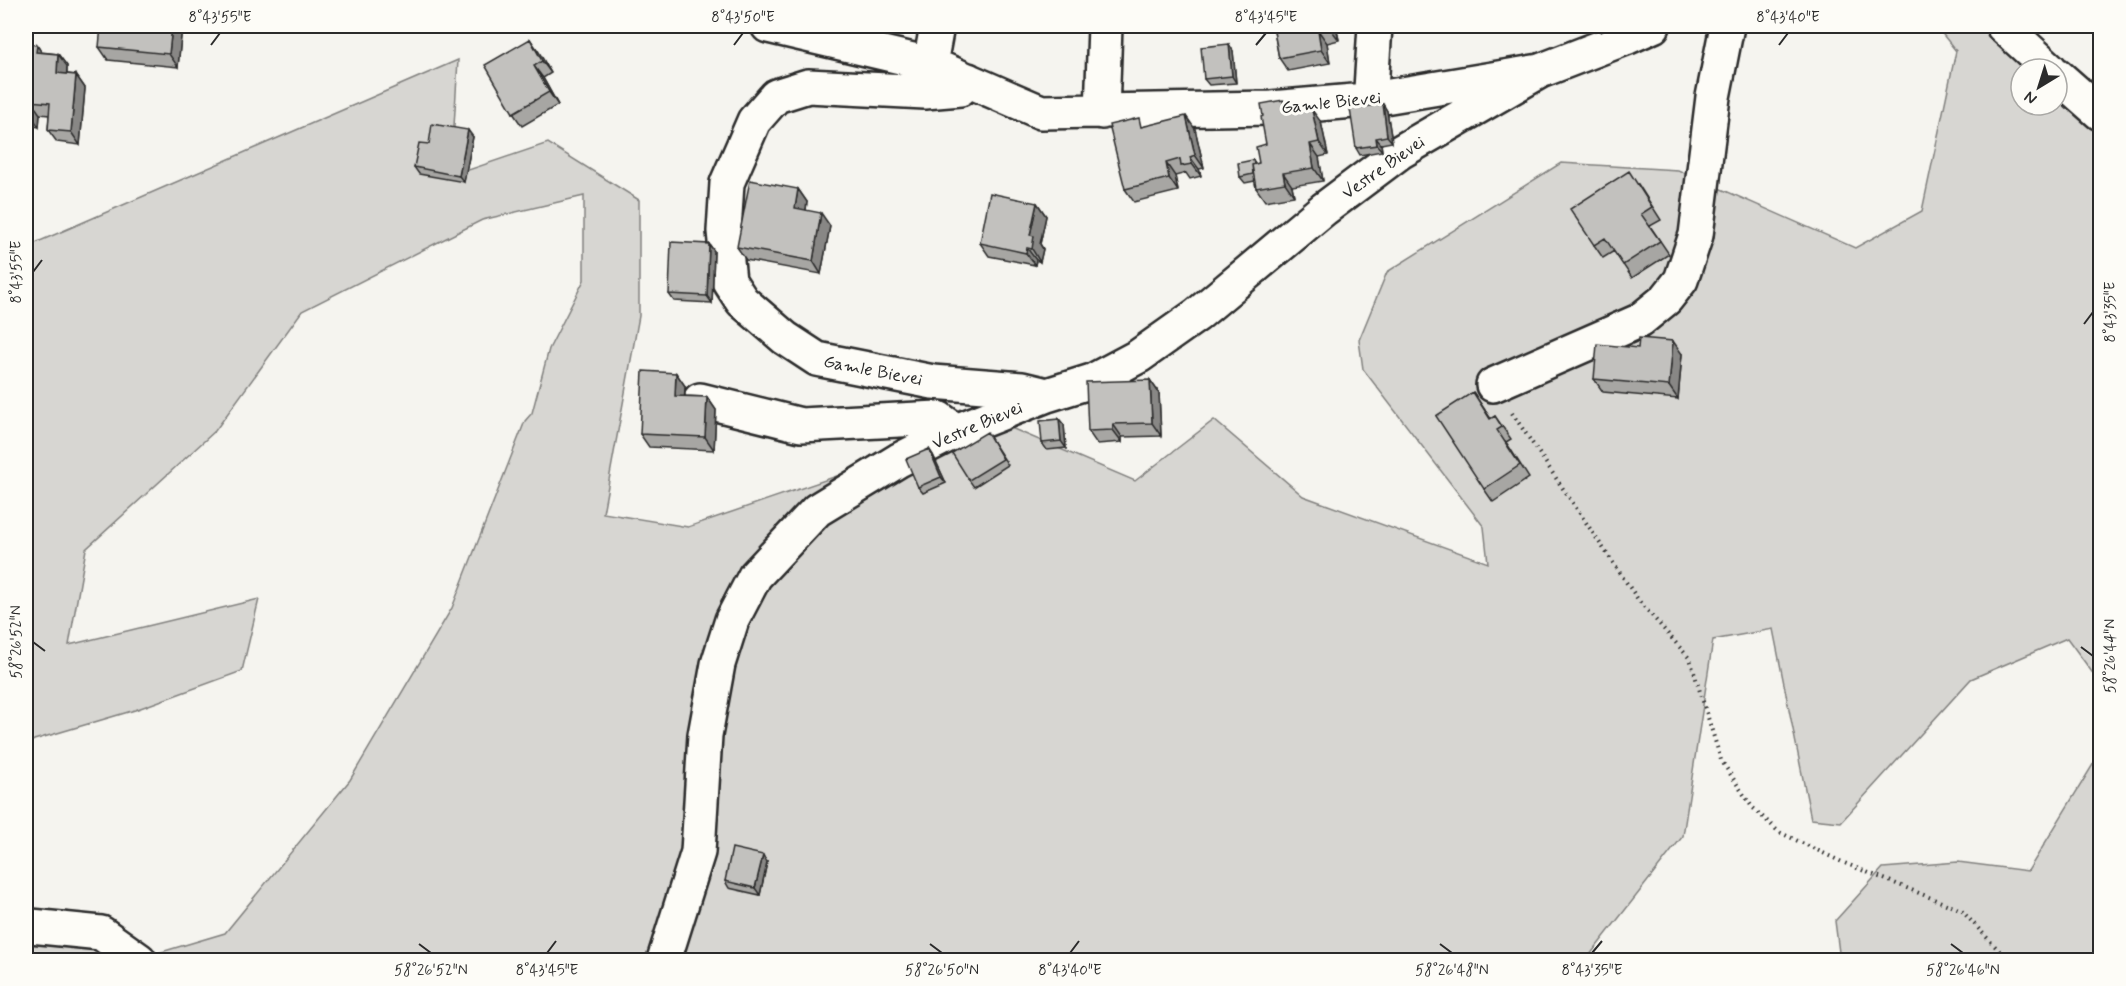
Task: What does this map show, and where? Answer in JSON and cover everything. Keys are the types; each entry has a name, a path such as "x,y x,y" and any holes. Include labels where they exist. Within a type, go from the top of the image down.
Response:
{"street":[{"name":"Gamle Bievei","path":"768,26 930,64 1041,112 1271,108 1366,100 1540,71 1653,26"},
{"path":"930,64 937,26"},
{"path":"1102,112 1105,26"},
{"path":"1366,100 1371,89 1375,26"},
{"path":"1493,385 1639,321 1666,299 1681,280 1696,235 1713,97 1727,26"},
{"path":"2003,26 2037,57"},
{"name":"Vestre Bievei","path":"664,960 698,852 705,735 718,664 732,621 755,576 817,510 899,460 956,431 1047,395 1092,381 1139,356 1197,315 1324,209 1401,152 1540,71"},
{"name":"Gamle Bievei","path":"968,80 960,89 925,93 808,86 776,96 754,122 728,183 724,231 729,281 742,301 785,338 817,359 933,382 1022,389 1047,395"},
{"path":"2069,86 2100,113"},
{"path":"700,400 801,426 938,418 956,431"},
{"path":"26,928 31,926 101,933 139,960"}],"path":[{"path":"1493,385 1639,601 1690,659 1720,760 1752,807 1779,832 1842,862 1961,910 2008,960"}],"shaded area":[{"path":"1936,26 2016,26 2051,57 2009,57 2009,117 2069,117 2069,73 2100,100 2100,683 2067,638 1971,679 1841,822 1811,819 1773,629 1713,640 1683,836 1586,960 26,960 26,906 158,953 225,933 350,780 452,608 525,421 532,413 549,349 584,280 584,196 482,220 302,311 215,431 86,549 69,645 259,599 242,671 135,710 34,740 26,745 26,247 458,60 451,176 548,143 639,200 639,316 603,513 688,527 872,464 1004,425 1135,481 1214,420 1303,496 1488,563 1484,527 1363,369 1359,340 1387,272 1561,163 1678,170 1855,248 1922,211 1956,51"},
{"path":"2100,753 2100,960 1840,960 1835,921 1883,868 1958,862 2028,871"}],"building":[{"path":"101,26 172,26 169,54 99,47"},
{"path":"1273,26 1330,26 1330,28 1318,30 1321,50 1279,58"},
{"path":"530,39 542,61 534,66 549,92 513,113 485,65"},
{"path":"26,44 37,45 36,52 58,54 57,73 76,75 71,132 48,130 50,103 31,101 30,114 26,113"},
{"path":"1229,44 1232,76 1204,79 1201,47"},
{"path":"1283,100 1285,112 1312,110 1319,142 1310,144 1314,168 1283,173 1285,183 1256,188 1252,165 1259,163 1256,147 1266,144 1261,104"},
{"path":"1383,104 1387,136 1376,138 1377,145 1356,148 1350,109"},
{"path":"1186,116 1195,155 1190,157 1192,164 1181,166 1180,159 1166,163 1169,178 1125,189 1109,125 1139,118 1141,127"},
{"path":"432,124 468,130 459,176 414,167 419,143 429,144"},
{"path":"1253,160 1253,174 1240,177 1238,163"},
{"path":"1629,171 1652,207 1641,214 1660,241 1623,265 1605,238 1594,245 1570,209"},
{"path":"750,180 798,189 795,208 821,213 813,261 737,247"},
{"path":"990,193 1037,203 1030,235 1034,236 1032,249 1027,248 1026,253 980,243"},
{"path":"671,242 709,244 707,296 669,294"},
{"path":"1639,338 1673,341 1669,386 1594,379 1597,344 1638,348"},
{"path":"643,371 676,373 675,396 707,397 705,437 640,434"},
{"path":"1150,380 1152,423 1113,424 1113,430 1088,431 1086,382"},
{"path":"1473,392 1490,419 1495,416 1502,427 1497,430 1520,465 1484,489 1436,416"},
{"path":"1059,419 1061,441 1042,443 1040,421"},
{"path":"987,432 1003,459 969,480 952,453"},
{"path":"929,449 941,477 918,487 906,459"},
{"path":"732,848 763,855 755,888 725,881"}]}
